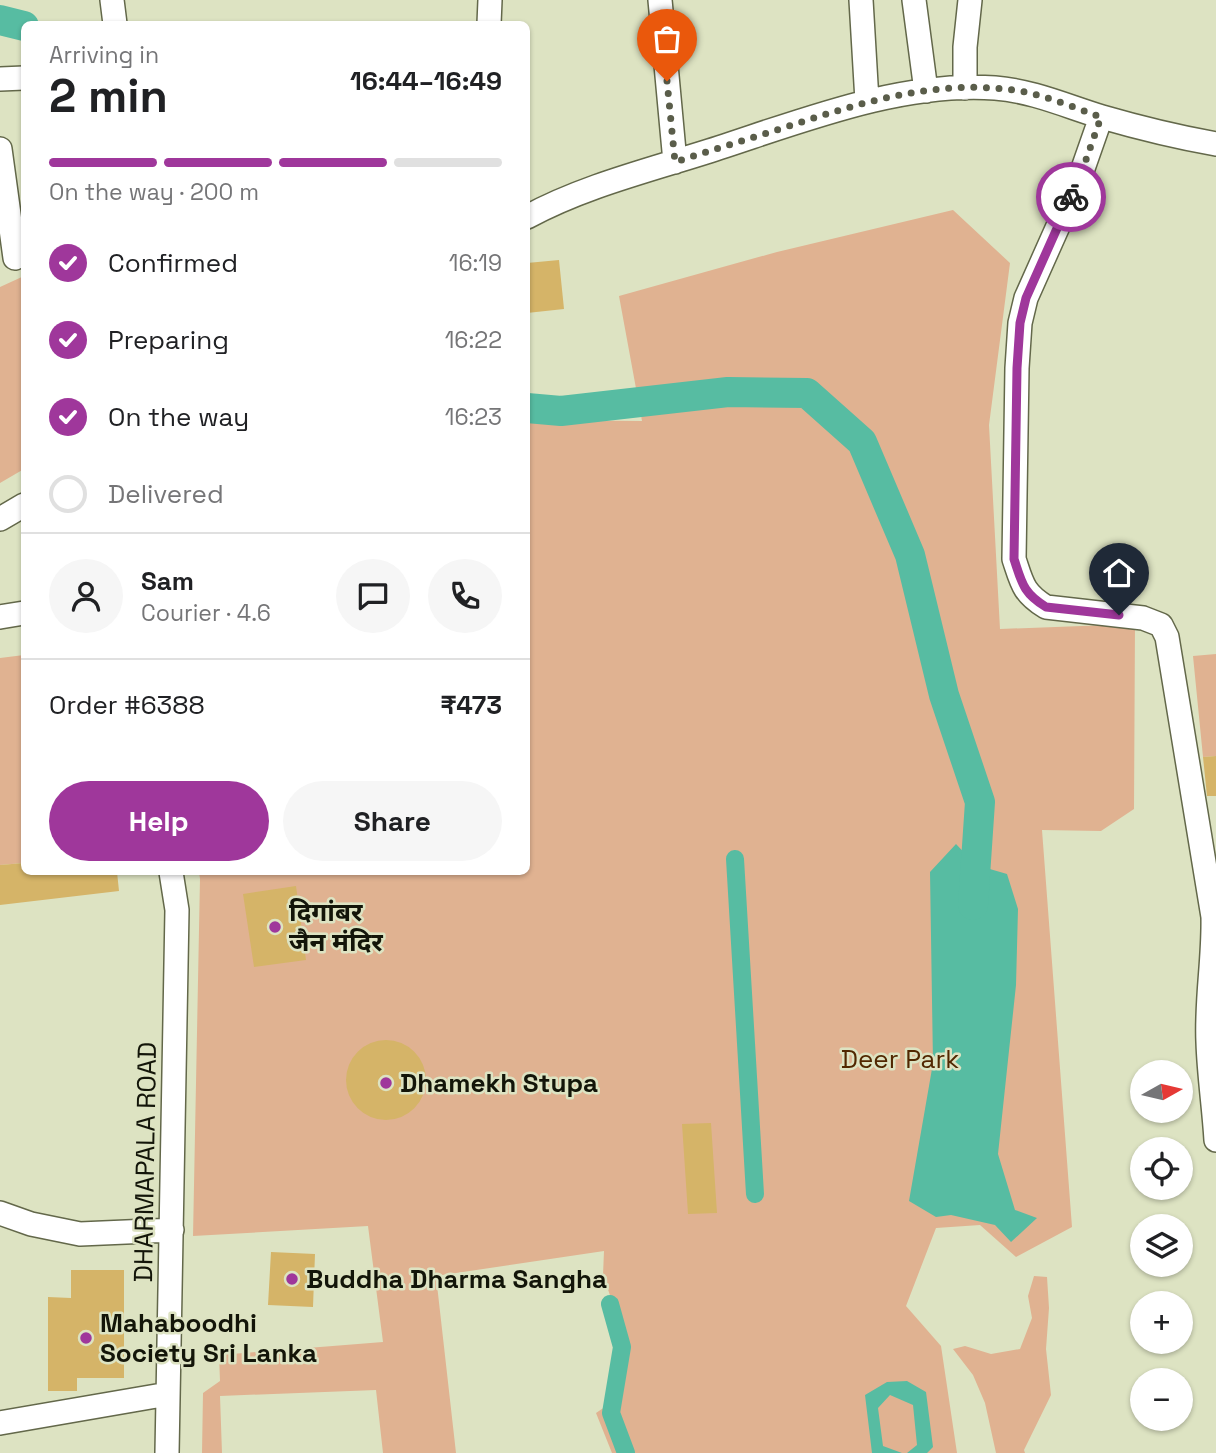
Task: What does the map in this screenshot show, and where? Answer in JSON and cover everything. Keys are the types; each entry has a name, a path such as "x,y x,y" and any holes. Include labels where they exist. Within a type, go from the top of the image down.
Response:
{"street":[{"path":"112,0 115,21"},
{"path":"489,21 490,0"},
{"path":"660,0 675,162"},
{"path":"861,0 867,101"},
{"path":"914,0 926,90"},
{"path":"965,88 965,47 970,0"},
{"path":"0,79 21,78"},
{"path":"530,217 596,187 867,101 943,88 994,88 1022,92 1171,136 1216,144"},
{"path":"1101,117 1080,177 1026,298 1020,323 1014,559 1024,589 1046,607 1143,618 1161,625 1167,637 1213,917 1208,1042 1216,1140"},
{"path":"0,149 15,258"},
{"path":"0,519 21,507"},
{"path":"0,617 21,614"},
{"name":"DHARMAPALA ROAD","path":"167,1453 177,910 171,875"},
{"path":"0,1213 31,1224 80,1234 172,1230"},
{"path":"0,1423 169,1394"}],"green space":[{"name":"Deer Park","path":"953,210 1010,263 989,425 1000,629 1135,624 1134,809 1101,831 1042,830 1072,1227 1016,1257 980,1225 936,1228 906,1306 941,1346 957,1453 612,1453 596,1413 621,1396 624,1336 603,1275 604,1251 436,1276 456,1453 383,1453 376,1390 220,1396 222,1453 202,1453 203,1393 220,1381 219,1355 383,1342 368,1226 193,1236 199,875 530,875 530,420 642,421 619,296 777,252"},
{"path":"21,277 21,471 0,483 0,287"},
{"path":"1216,654 1216,756 1203,757 1193,656"},
{"path":"21,655 21,863 0,865 0,658"},
{"path":"1034,1276 1047,1277 1049,1308 1046,1349 1051,1395 1024,1450 1025,1453 996,1453 985,1403 973,1375 953,1349 965,1346 991,1354 1020,1349 1032,1318 1028,1296"}],"water":[{"path":"956,844 976,865 1007,874 1018,909 1016,985 998,1154 1015,1210 1037,1218 1011,1242 995,1225 951,1215 936,1217 909,1201 933,1063 930,872"},
{"path":"907,1381 926,1392 933,1447 927,1453 907,1453 917,1445 913,1405 890,1395 878,1408 883,1446 902,1453 872,1453 865,1395 887,1382"}],"building":[{"path":"559,260 564,309 530,313 530,263"},
{"path":"1216,756 1216,796 1207,796 1203,757"},
{"path":"21,863 21,875 117,875 119,891 0,905 0,865"},
{"name":"दिगांबर जैन मंदिर","path":"296,886 306,960 254,967 243,894"},
{"name":"Dhamekh Stupa","path":"386,1040 401,1043 414,1052 423,1065 426,1080 423,1095 414,1108 401,1117 386,1120 371,1117 358,1108 349,1095 346,1080 349,1065 358,1052 371,1043"},
{"path":"711,1123 717,1213 688,1214 682,1124"},
{"name":"Buddha Dharma Sangha","path":"271,1252 315,1254 313,1307 268,1305"},
{"name":"Mahaboodhi Society Sri Lanka","path":"71,1270 124,1270 124,1378 77,1378 77,1391 48,1391 48,1297 71,1298"}],"waterway":[{"path":"0,20 21,25"},
{"path":"530,408 561,411 728,392 807,393 862,442 910,555 944,695 980,802 973,905"},
{"path":"735,859 755,1194"},
{"path":"610,1304 622,1347 611,1413 626,1453"}],"way so far":[{"path":"667,81 675,162 867,101 943,88 994,88 1051,100 1101,117 1071,197"}],"place":[{"name":"दिगांबर जैन मंदिर","path":"275,927"},
{"name":"Dhamekh Stupa","path":"386,1083"},
{"name":"Buddha Dharma Sangha","path":"292,1279"},
{"name":"Mahaboodhi Society Sri Lanka","path":"86,1338"}],"route":[{"path":"1071,197 1026,298 1020,323 1014,559 1024,589 1046,607 1119,615"}]}
